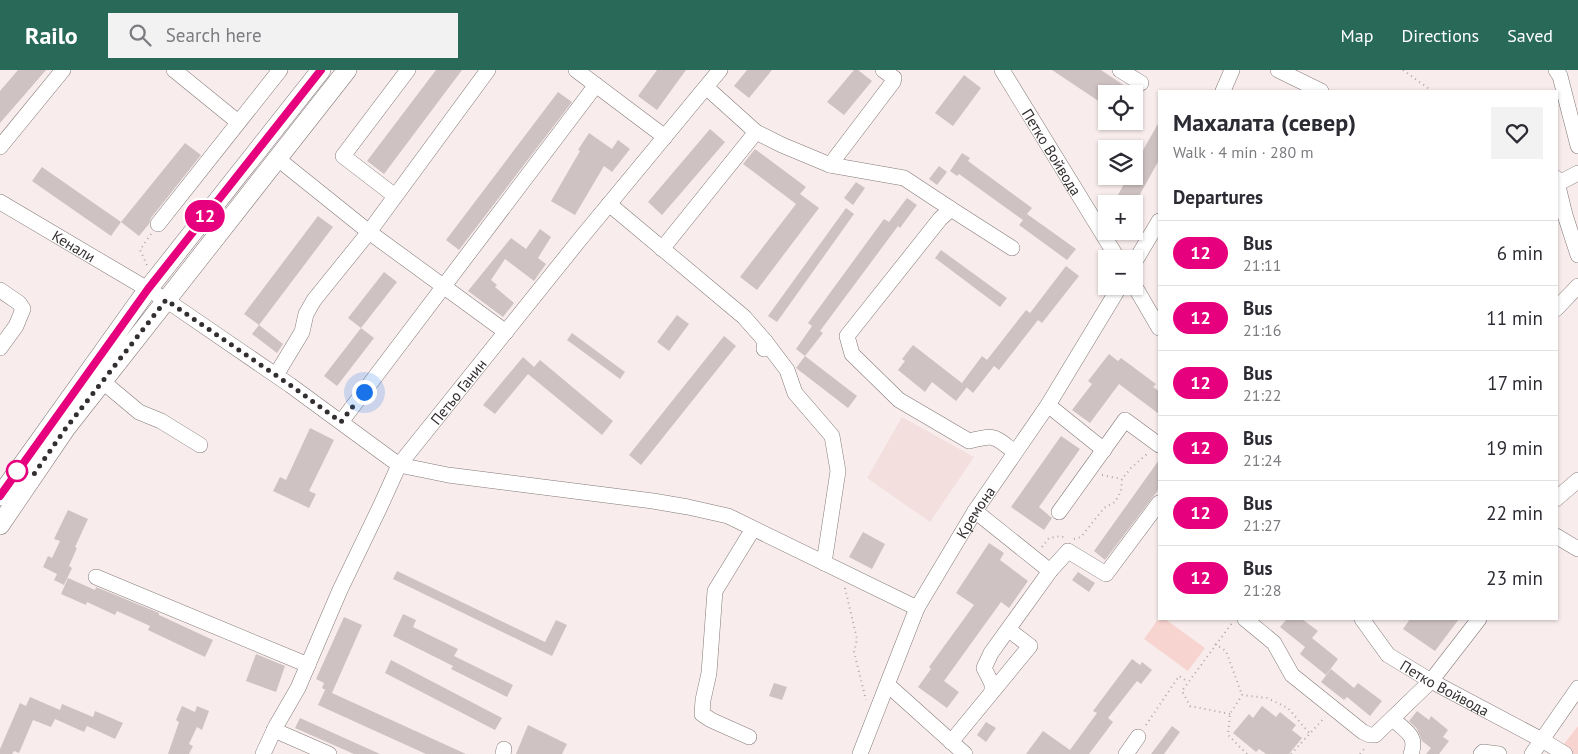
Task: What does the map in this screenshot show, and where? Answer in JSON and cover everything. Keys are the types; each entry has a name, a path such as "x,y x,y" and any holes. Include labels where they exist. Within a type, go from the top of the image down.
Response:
{"main road":[{"path":"0,496 148,289 322,70"},
{"path":"0,525 66,428 347,70"}],"street":[{"path":"0,147 63,70"},
{"path":"174,70 238,122"},
{"path":"158,224 280,70"},
{"path":"395,196 343,156 408,70"},
{"path":"276,375 302,332 306,314 314,300 369,232 488,70"},
{"path":"576,70 666,137"},
{"name":"Петьо Ганин","path":"263,754 274,730 298,688 340,590 399,465 609,204 720,70"},
{"path":"830,165 893,82 894,78 892,75 883,70"},
{"name":"Петко Войвода","path":"1002,70 1112,250"},
{"path":"1120,70 1141,84"},
{"path":"1224,89 1232,70"},
{"path":"1278,70 1319,90"},
{"path":"1556,70 1560,76 1578,146"},
{"path":"341,422 596,85"},
{"path":"706,87 756,132 830,165 904,178 1012,248"},
{"path":"662,249 756,132"},
{"path":"284,163 369,232 506,332"},
{"path":"1558,183 1578,174"},
{"path":"1558,187 1578,255"},
{"name":"Кенали","path":"0,202 166,300 276,375 399,465"},
{"path":"609,204 744,317 764,347 787,370 795,393 832,436 838,471 824,563"},
{"path":"951,209 940,219 846,336 852,354 899,400 969,441 989,436 997,439 1014,452"},
{"path":"1142,250 1158,223"},
{"path":"1558,307 1578,286"},
{"path":"0,290 19,303 23,309 16,326 0,348"},
{"name":"Кремона","path":"860,754 917,608 975,511 1048,405 1115,295"},
{"path":"1140,295 1158,323"},
{"path":"102,381 139,412 161,420 200,445"},
{"path":"1048,405 1104,450"},
{"path":"1059,512 1125,420 1158,445"},
{"path":"399,465 448,475 688,507 728,516 917,608"},
{"path":"1558,497 1578,480"},
{"path":"992,690 992,684 984,668 991,653 1070,545 1106,574 1158,504"},
{"path":"975,511 1050,571"},
{"path":"749,737 702,714 709,673 715,591 753,529"},
{"path":"1558,537 1578,549"},
{"path":"96,577 308,665"},
{"path":"1246,620 1274,643 1292,675 1370,735 1375,735 1431,681 1478,620"},
{"name":"Петко Войвода","path":"1363,620 1388,655 1431,681 1565,754"},
{"path":"951,742 1030,646 1008,630"},
{"path":"888,685 965,754"},
{"path":"1532,754 1578,688"},
{"path":"1393,719 1413,738 1415,744 1411,754"},
{"path":"274,730 329,754"},
{"path":"1126,754 1138,737"},
{"path":"1481,754 1483,752 1498,754"}],"path":[{"path":"1403,70 1431,90"},
{"path":"146,264 140,250 158,224"},
{"path":"1033,558 1049,538 1061,536 1070,545 1081,537 1104,508 1115,502 1121,491 1122,479 1131,468 1158,445"},
{"path":"1088,473 1122,479"},
{"path":"841,571 857,639 854,652 872,723"},
{"path":"1230,714 1190,706 1182,691 1234,620"},
{"path":"1215,644 1226,651 1242,695"},
{"path":"1138,737 1179,676 1188,682"},
{"path":"1242,695 1230,714 1228,735 1247,754"},
{"path":"1242,695 1267,698 1288,708 1310,734"},
{"path":"1291,754 1333,708"}],"shaded area":[{"path":"902,417 974,457 930,522 867,478"},
{"path":"1158,619 1166,620 1205,648 1188,671 1144,639"},
{"path":"1578,726 1578,754 1556,754"}],"building":[{"path":"18,70 46,70 0,123 0,91"},
{"path":"436,70 462,70 384,174 367,161"},
{"path":"657,70 686,70 657,110 638,96"},
{"path":"747,70 772,70 749,98 734,86"},
{"path":"854,70 858,70 872,81 844,115 827,102"},
{"path":"1052,70 1101,70 1124,85 1098,85 1098,101"},
{"path":"964,75 981,88 953,126 935,113"},
{"path":"558,92 572,102 459,250 446,240"},
{"path":"1158,124 1158,162 1140,195 1118,195 1123,185 1143,185 1143,150"},
{"path":"710,129 725,142 662,215 648,202"},
{"path":"589,133 612,149 618,140 630,149 612,172 604,166 575,215 551,201"},
{"path":"185,143 201,155 139,236 121,222"},
{"path":"755,149 806,187 800,194 819,208 757,290 740,277 796,204 743,164"},
{"path":"962,153 970,158 968,161 1032,208 1027,214 1076,249 1067,260 1019,225 1023,220 959,174 957,176 950,171"},
{"path":"939,166 947,172 937,185 929,179"},
{"path":"42,167 121,222 111,236 32,181"},
{"path":"856,182 865,188 853,205 844,198"},
{"path":"907,198 917,205 900,228 898,226 820,331 823,333 805,356 796,349 812,326 808,323 884,219 889,222"},
{"path":"846,208 854,214 777,322 768,316"},
{"path":"318,216 333,227 259,325 244,314"},
{"path":"540,229 551,237 538,258 546,264 534,281 505,259 491,280 497,285 495,287 514,303 503,317 468,291 511,238 526,249"},
{"path":"941,250 1007,298 1000,307 935,258"},
{"path":"1066,266 1079,276 1042,323 1038,320 999,370 994,366 973,393 962,383 982,356 987,360 1026,310 1030,313"},
{"path":"384,272 397,282 361,328 348,318"},
{"path":"677,315 689,324 669,351 657,342"},
{"path":"259,325 283,344 277,353 252,334"},
{"path":"361,328 374,338 337,386 324,376"},
{"path":"572,333 625,372 620,379 567,340"},
{"path":"724,336 736,346 641,465 629,455"},
{"path":"913,345 967,387 956,401 932,382 925,392 898,370 905,361 902,359"},
{"path":"1109,354 1118,361 1121,358 1156,384 1153,387 1158,390 1158,413 1119,384 1090,423 1072,410 1092,384 1088,381"},
{"path":"805,356 857,396 848,408 796,368"},
{"path":"523,357 534,367 540,360 613,421 602,435 528,374 495,414 483,405"},
{"path":"310,428 334,440 309,491 316,494 309,508 273,491 280,477 286,480"},
{"path":"1061,436 1080,449 1039,507 1052,518 1044,530 1011,507"},
{"path":"1158,461 1158,490 1105,560 1094,551"},
{"path":"68,510 88,519 75,547 77,548 69,566 72,568 64,585 54,580 57,574 43,567 48,556 52,558 60,541 54,539"},
{"path":"863,532 885,544 872,569 849,557"},
{"path":"989,543 1004,553 1000,560 1028,581 1009,608 1001,602 944,681 959,692 947,708 918,687 931,669 929,667 974,605 956,593"},
{"path":"397,571 545,642 556,620 567,625 552,656 393,579"},
{"path":"1078,572 1095,583 1089,592 1072,580"},
{"path":"68,578 95,590 96,587 159,613 159,615 213,640 205,657 148,630 150,626 117,611 115,615 87,602 86,605 61,594"},
{"path":"403,614 416,620 413,627 458,649 454,656 513,685 507,697 451,669 453,666 393,636"},
{"path":"344,617 362,625 332,693 466,754 426,754 318,705 325,690 327,691 322,688 324,683 316,679"},
{"path":"1286,620 1303,620 1318,631 1312,638 1338,659 1326,675 1300,654 1305,647 1280,627"},
{"path":"1409,620 1458,620 1435,651 1403,629"},
{"path":"256,654 285,666 276,692 246,681"},
{"path":"1132,659 1140,665 1142,662 1152,670 1141,684 1137,681 1108,718 1113,722 1089,754 1026,754 1043,731 1070,750 1097,713 1093,711"},
{"path":"391,660 502,718 495,730 385,673"},
{"path":"1331,669 1354,688 1358,683 1382,701 1370,716 1347,697 1344,700 1321,682"},
{"path":"774,683 787,687 782,700 769,696"},
{"path":"30,697 60,710 62,704 93,717 95,711 123,723 115,739 87,726 84,732 55,719 51,727 33,720 19,753 14,751 12,754 0,754 0,749 20,703 26,706"},
{"path":"182,706 195,712 197,706 209,711 202,730 197,727 189,744 193,746 189,754 168,754 179,722 176,720"},
{"path":"1262,706 1276,717 1280,712 1296,725 1292,730 1302,738 1289,754 1266,754 1259,749 1256,752 1233,733 1249,714 1253,718"},
{"path":"1417,711 1429,720 1431,716 1448,730 1443,737 1449,741 1439,754 1426,754 1431,748 1422,741 1417,729 1409,721"},
{"path":"300,718 380,754 354,754 295,728"},
{"path":"986,722 996,728 986,742 977,735"},
{"path":"528,725 567,744 562,754 516,754"},
{"path":"1172,726 1180,732 1164,754 1151,754"}],"bus line":[{"name":"12","path":"0,496 148,289 321,70"}],"route":[{"path":"17,471 34,474 66,428 166,300 341,422 364,392"}]}
